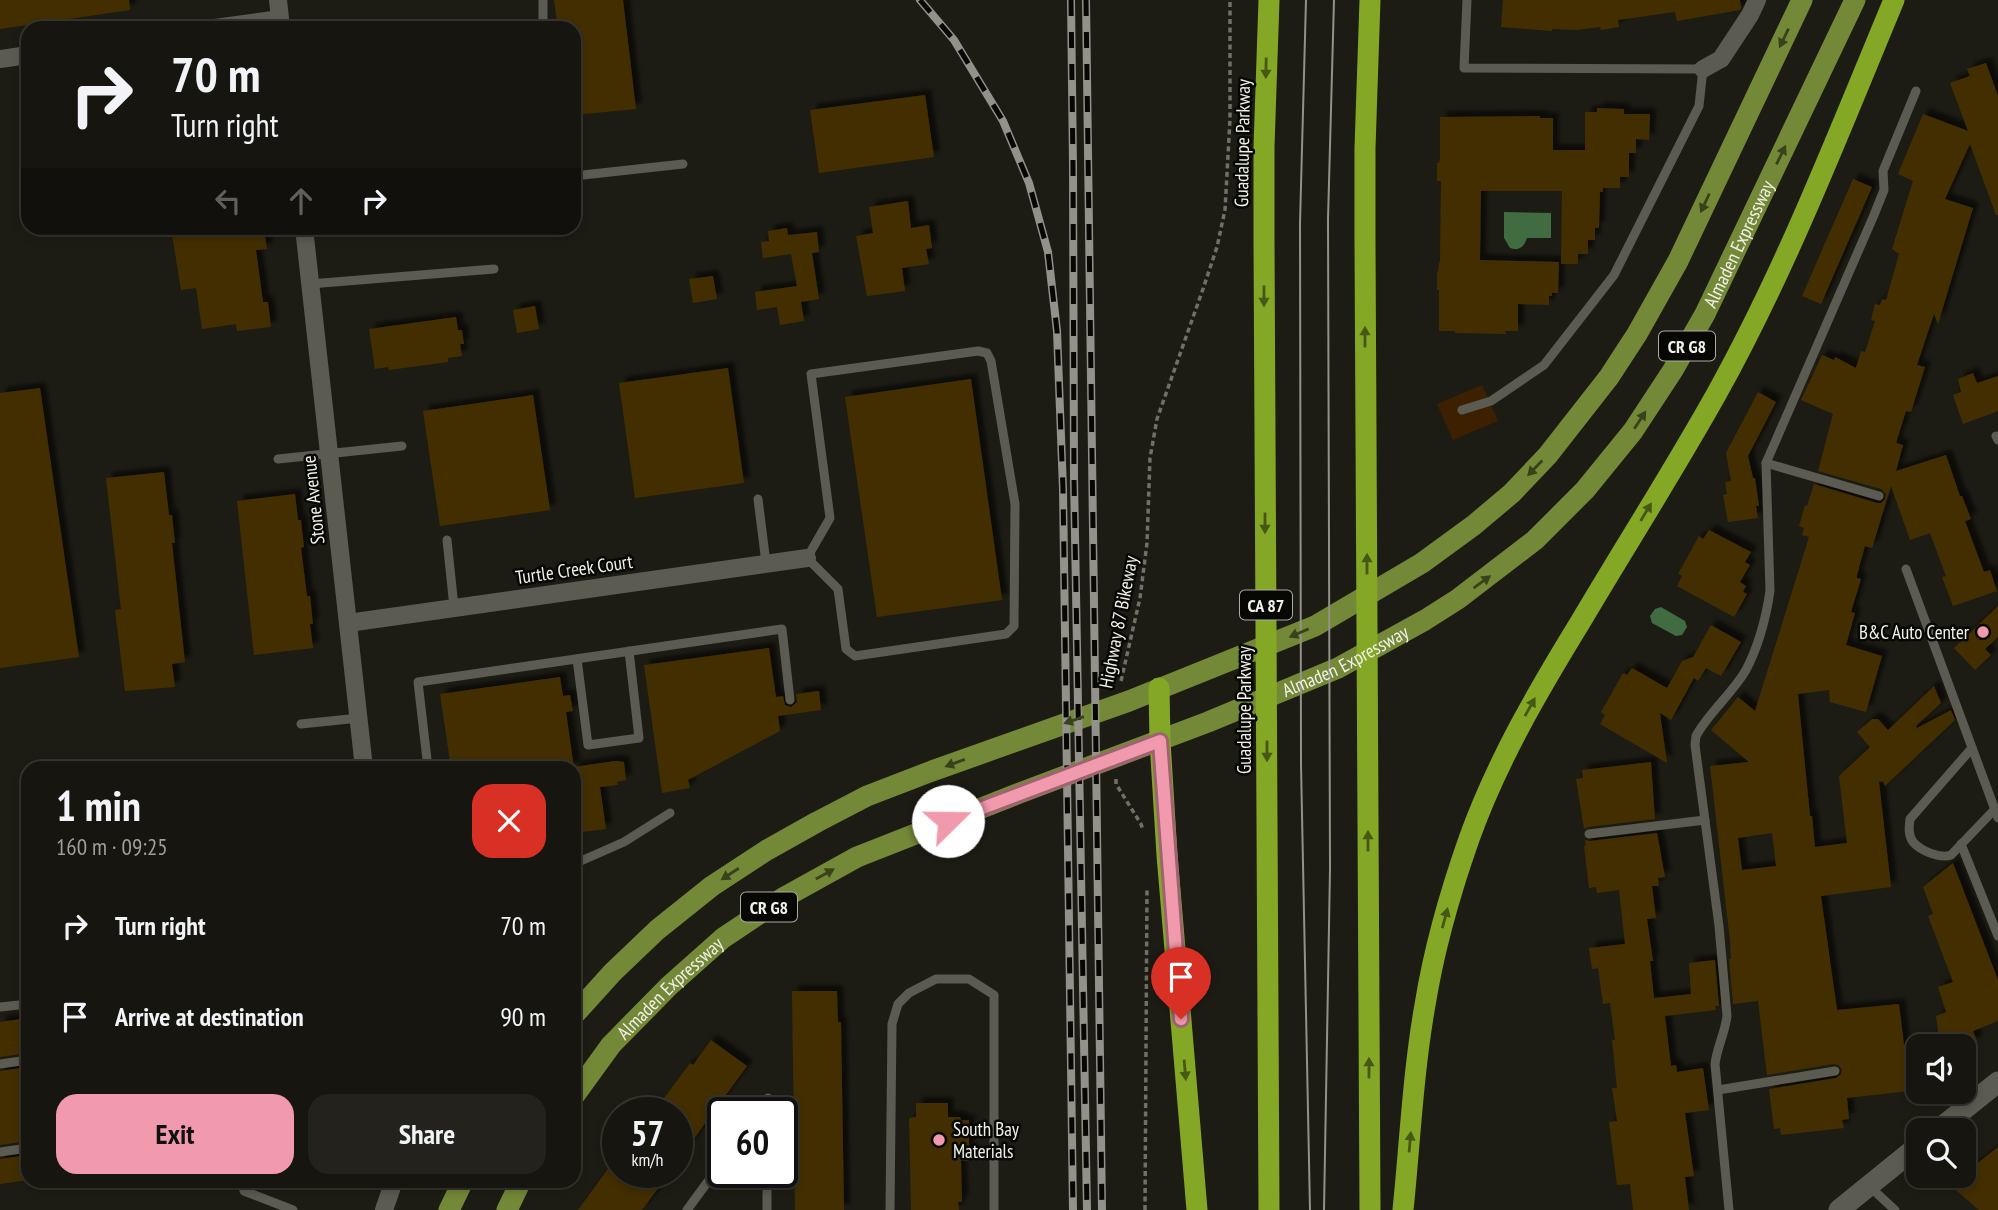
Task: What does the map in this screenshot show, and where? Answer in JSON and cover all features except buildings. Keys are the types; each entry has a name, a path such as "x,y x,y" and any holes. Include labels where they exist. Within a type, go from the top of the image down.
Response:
{"highway":[{"name":"Guadalupe Parkway","path":"1269,0 1264,147 1269,1210"},
{"path":"1370,0 1365,228 1370,1210"},
{"path":"1403,1210 1416,1066 1427,992 1452,892 1493,780 1543,684 1684,450 1747,338 1799,226 1894,0"},
{"path":"1159,688 1168,869 1197,1210"}],"main road":[{"name":"CR G8","path":"581,1007 612,972 657,930 712,886 767,850 867,796 1019,740 1125,691 1159,688 1315,626 1422,563 1474,525 1512,493 1548,455 1609,377 1637,334 1678,261 1802,0"},
{"name":"Almaden Expressway","path":"581,1086 611,1045 669,986 723,938 783,898 857,857 1160,741 1338,668 1425,620 1494,573 1535,540 1585,490 1633,431 1674,370 1705,314 1855,0"},
{"path":"449,1210 460,1188"},
{"path":"507,1210 518,1188"}],"street":[{"path":"278,0 281,21"},
{"path":"1703,69 1721,59 1758,0"},
{"path":"0,59 21,56"},
{"name":"Stone Avenue","path":"305,235 364,761"},
{"name":"Turtle Creek Court","path":"348,622 807,558"},
{"path":"1953,1118 1998,1082"},
{"path":"1839,1210 1906,1156"},
{"path":"384,1210 392,1188"}],"lane":[{"path":"542,21 543,0"},
{"path":"1462,410 1492,401 1544,365 1614,275 1699,106 1703,69 1464,68 1467,0"},
{"path":"1729,1210 1715,1064 1716,1051 1726,1027 1727,1016 1696,736 1745,671 1759,639 1770,591 1766,463 1874,215 1884,190 1883,171 1916,91"},
{"path":"581,175 683,164"},
{"path":"310,284 494,269"},
{"path":"978,351 987,353 991,361 1015,504 1014,626 1006,634 855,656 846,649 838,589 807,558 830,517 811,374 978,351"},
{"path":"278,460 402,446"},
{"path":"1766,463 1878,496"},
{"path":"758,499 766,563"},
{"path":"447,540 454,607"},
{"path":"1906,569 1972,748 1996,814 1951,855 1943,858 1936,856 1913,842 1909,831 1910,819 1972,748"},
{"path":"427,761 418,682 782,629 790,700"},
{"path":"577,659 588,744 639,738 629,651"},
{"path":"301,724 359,718"},
{"path":"581,861 624,842 670,813"},
{"path":"1589,834 1705,820"},
{"path":"1961,844 1998,936"},
{"path":"890,1210 891,1024 898,1004 921,985 936,979 970,979 994,995 994,1210"},
{"path":"0,1007 21,1005"},
{"path":"0,1064 21,1060"},
{"path":"1718,1090 1835,1071"},
{"path":"0,1152 21,1149"},
{"path":"687,1210 707,1183"},
{"path":"1869,1186 1895,1210"},
{"path":"767,1188 767,1210"},
{"path":"244,1191 293,1210"}],"path":[{"name":"Highway 87 Bikeway","path":"1125,691 1147,543 1150,458 1157,419 1217,247 1225,210 1230,119 1230,0"},
{"path":"1115,776 1116,784 1142,824 1144,836"},
{"path":"1145,1210 1147,884"}],"shaded area":[{"path":"1504,212 1551,213 1551,238 1527,238 1521,247 1510,248 1504,238"},
{"path":"1482,385 1498,421 1453,440 1437,404"},
{"path":"1661,607 1685,621 1687,627 1682,635 1676,636 1652,623 1650,616 1655,609"}],"tram line":[{"path":"1306,0 1300,223 1301,765 1310,1210"},
{"path":"1324,1210 1330,869 1328,219 1334,0"}],"railway":[{"path":"920,0 954,40 1003,121 1029,183 1048,252 1057,331 1063,489 1073,1210"},
{"path":"1071,0 1074,479 1087,1210"},
{"path":"1086,0 1102,1210"}],"place":[{"name":"B&C Auto Center","path":"1983,632"},
{"name":"South Bay Materials","path":"939,1140"}],"route":[{"path":"948,821 1160,741 1181,1019"}]}
